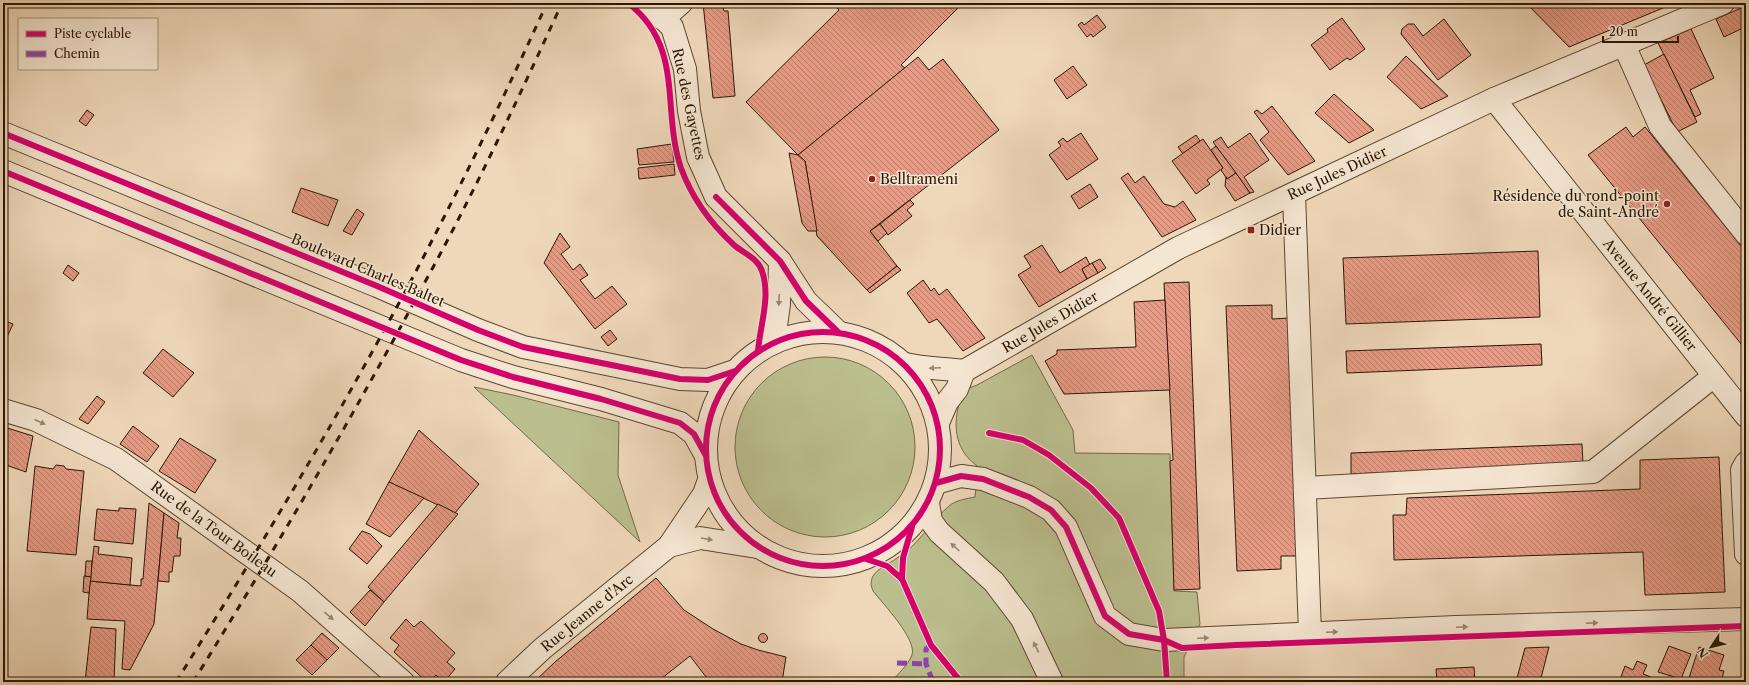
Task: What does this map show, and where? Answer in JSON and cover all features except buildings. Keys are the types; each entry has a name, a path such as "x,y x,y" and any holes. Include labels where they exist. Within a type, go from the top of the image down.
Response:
{"street":[{"name":"Rue des Gayettes","path":"644,3 672,28 685,69 689,111 698,157 716,197 780,261 806,301 838,332"},
{"path":"663,19 680,3"},
{"name":"Rue Jules Didier","path":"964,371 1178,248 1494,99 1723,3"},
{"path":"1624,45 1660,126 1746,234"},
{"name":"Avenue André Gillier","path":"1494,99 1746,416"},
{"name":"Boulevard Charles Baltet","path":"3,133 377,286 478,330 523,346 680,379 708,380 735,371"},
{"path":"3,171 461,360 513,377 601,399 680,423 694,434 705,454"},
{"path":"1294,194 1310,633"},
{"path":"774,341 779,304 780,261"},
{"path":"805,332 838,332 874,343 905,364 928,395 938,423 941,453 936,483 928,503 912,527 891,546 866,559 834,567 807,566 781,559 758,547 736,528 720,506 709,480 705,454 708,424 718,396 735,371 753,354 774,341 805,332"},
{"path":"905,364 925,369 945,368 964,371 957,389 947,402 938,423"},
{"path":"1305,488 1593,472 1714,376"},
{"name":"Rue de la Tour Boileau","path":"3,410 36,420 116,458 300,591 403,682"},
{"path":"1746,463 1742,470 1746,554"},
{"path":"936,483 961,476 983,479 1029,497 1051,510 1066,527 1105,616 1128,634 1164,640 1310,633 1746,619"},
{"name":"Rue Jeanne d'Arc","path":"507,682 542,649 669,546 704,494 709,480"},
{"path":"928,503 931,521 939,532 994,582 1022,619 1052,682"},
{"name":"Rue Jeanne d'Arc","path":"669,546 700,538 758,547"}],"green space":[{"path":"1032,355 1073,430 1075,453 1170,454 1174,591 1197,592 1200,624 1184,657 1184,682 891,682 908,662 912,655 912,648 898,622 873,591 871,584 872,578 878,571 912,547 949,506 958,501 975,497 978,467 965,454 958,439 956,430 958,406 963,390 977,385"},
{"path":"825,357 843,359 859,364 875,372 894,390 900,397 911,421 915,447 913,465 908,481 900,497 882,516 875,522 851,533 825,537 807,535 791,530 775,522 756,504 750,497 739,473 735,447 737,429 742,413 750,397 768,378 775,372 799,361"},
{"path":"474,387 513,395 619,422 618,475 640,542"}],"railway":[{"path":"176,682 298,481 386,327 466,174 547,3"},
{"path":"193,682 312,484 397,333 479,179 562,3"}],"marked path":[{"path":"931,645 926,649 926,664 933,682"},
{"path":"897,663 926,664"}],"cycle path":[{"path":"628,3 646,20 658,39 665,59 675,146 685,179 696,200 717,228 734,245 754,259 762,271 765,301 758,351"},
{"path":"3,133 377,286 478,330 523,347 680,379 708,380 735,371"},
{"path":"3,171 461,360 513,377 601,399 680,423 694,434 705,454"},
{"path":"716,197 780,261 806,301 838,332"},
{"path":"812,332 834,332 868,341 888,351 906,366 921,384 931,404 938,426 940,449 938,472 931,494 921,514 906,532 888,547 857,561 834,566 812,566 789,561 758,547 732,523 725,514 711,483 706,460 706,438 711,415 725,384 749,358 758,351 789,337 812,332"},
{"path":"989,433 1023,440 1049,455 1091,488 1119,518 1159,611 1164,640 1167,682"},
{"path":"936,483 961,476 983,479 1029,497 1051,510 1066,527 1105,616 1129,634 1164,640 1182,648 1746,626"},
{"path":"902,579 903,558 912,527"},
{"path":"866,559 887,566 902,579 931,645 961,682"}],"place":[{"name":"Belltrameni","path":"872,179"},
{"name":"Résidence du rond-point de Saint-André","path":"1667,204"},
{"name":"Didier","path":"1251,230"}]}
